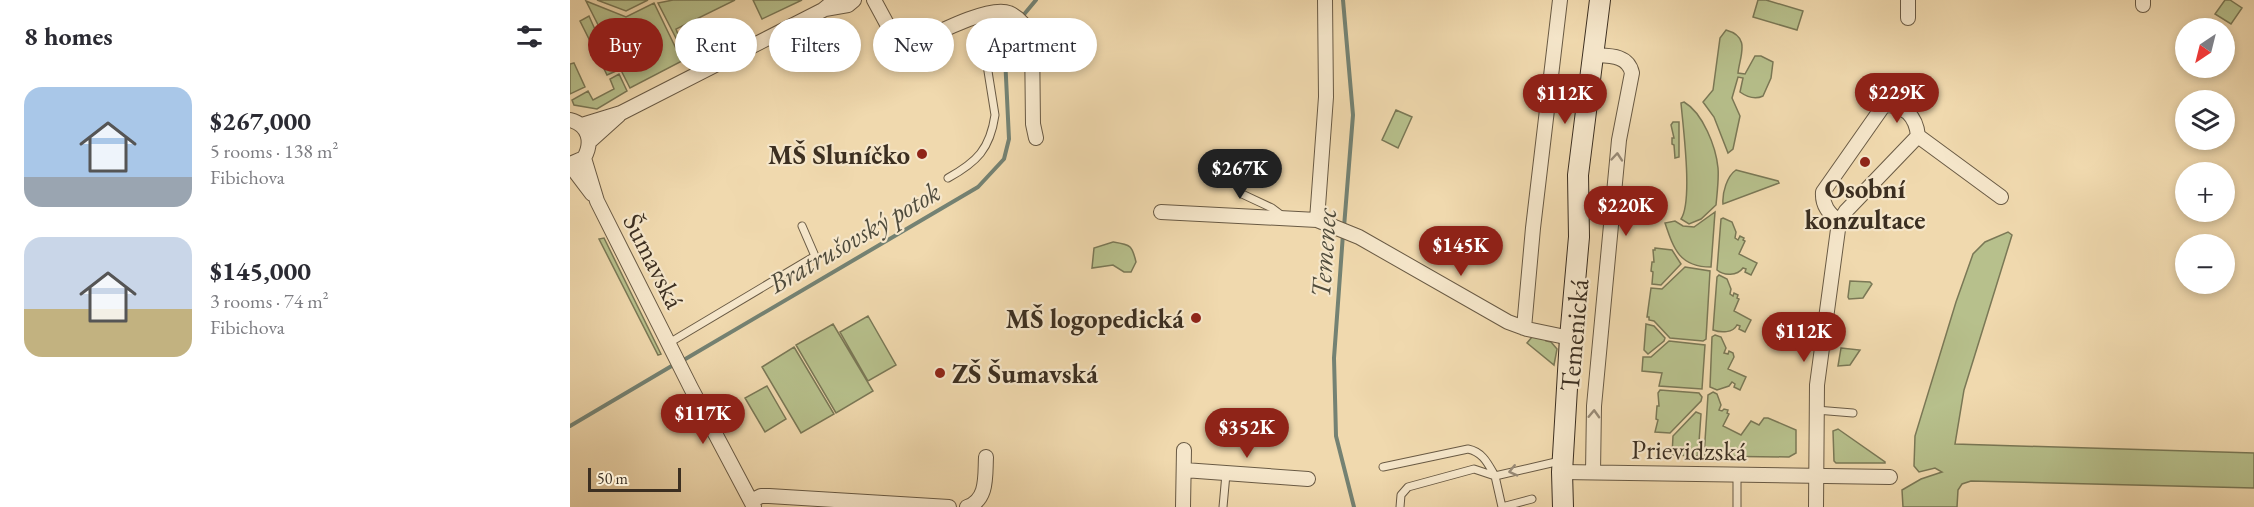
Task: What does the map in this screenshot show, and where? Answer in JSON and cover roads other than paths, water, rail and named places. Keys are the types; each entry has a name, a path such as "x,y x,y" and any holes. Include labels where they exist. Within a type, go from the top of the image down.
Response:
{"street":[{"path":"570,165 584,158 589,142 621,113 823,10 835,0"},
{"path":"823,10 848,4 854,0"},
{"path":"874,0 901,50 979,15 995,11 1011,14 1024,25 1032,36 1033,124 1036,138"},
{"path":"1317,220 1326,97 1325,0"},
{"path":"1524,328 1533,228 1560,0"},
{"name":"Temenická","path":"1563,507 1562,466 1570,338 1580,237 1578,175 1600,0"},
{"path":"1908,0 1908,18"},
{"name":"Temenická","path":"1592,55 1621,59 1628,63 1632,73 1618,151 1594,406 1593,472"},
{"path":"1839,222 1825,207 1822,199 1823,192 1884,105 1899,106 1905,110 1917,126 1918,136 2001,198"},
{"path":"576,122 621,113"},
{"path":"576,122 586,131 589,142"},
{"path":"1816,507 1816,410 1822,344 1839,222 1846,211 1918,136"},
{"name":"Šumavská","path":"584,158 597,201"},
{"name":"Šumavská","path":"570,165 597,201 752,505 761,496 769,496 948,507"},
{"path":"1161,212 1317,220 1344,230 1508,322 1524,328 1570,338"},
{"path":"1183,507 1184,450"},
{"path":"967,507 979,500 983,493 986,457"},
{"name":"Prievidzská","path":"1562,466 1593,472 1890,477"},
{"path":"1184,470 1308,479"}],"lane":[{"path":"948,178 973,163 983,152 994,123 995,116 979,15"},
{"path":"1242,194 1287,218"},
{"name":"Šumavská","path":"672,349 815,256 802,226"},
{"path":"1816,410 1852,413"},
{"path":"1383,467 1468,449 1475,450 1482,455 1495,476 1502,507 1532,499"},
{"path":"1400,507 1401,495 1408,487 1474,469 1495,476 1562,466"},
{"path":"1223,507 1226,474"},
{"path":"1737,474 1737,507"}],"waterway":[{"name":"Bratrušovský potok","path":"1021,18 1036,0"},
{"name":"Temenec","path":"1343,0 1353,115 1344,227"},
{"name":"Bratrušovský potok","path":"682,361 978,187 1004,159 1009,139 1006,72"},
{"name":"Temenec","path":"1343,234 1334,358 1336,436 1354,507"},
{"name":"Bratrušovský potok","path":"570,426 675,364"}],"place":[{"name":"MŠ Sluníčko","path":"922,154"},
{"name":"Osobní konzultace","path":"1865,162"},
{"name":"MŠ logopedická","path":"1196,318"},
{"name":"ZŠ Šumavská","path":"940,373"}]}
